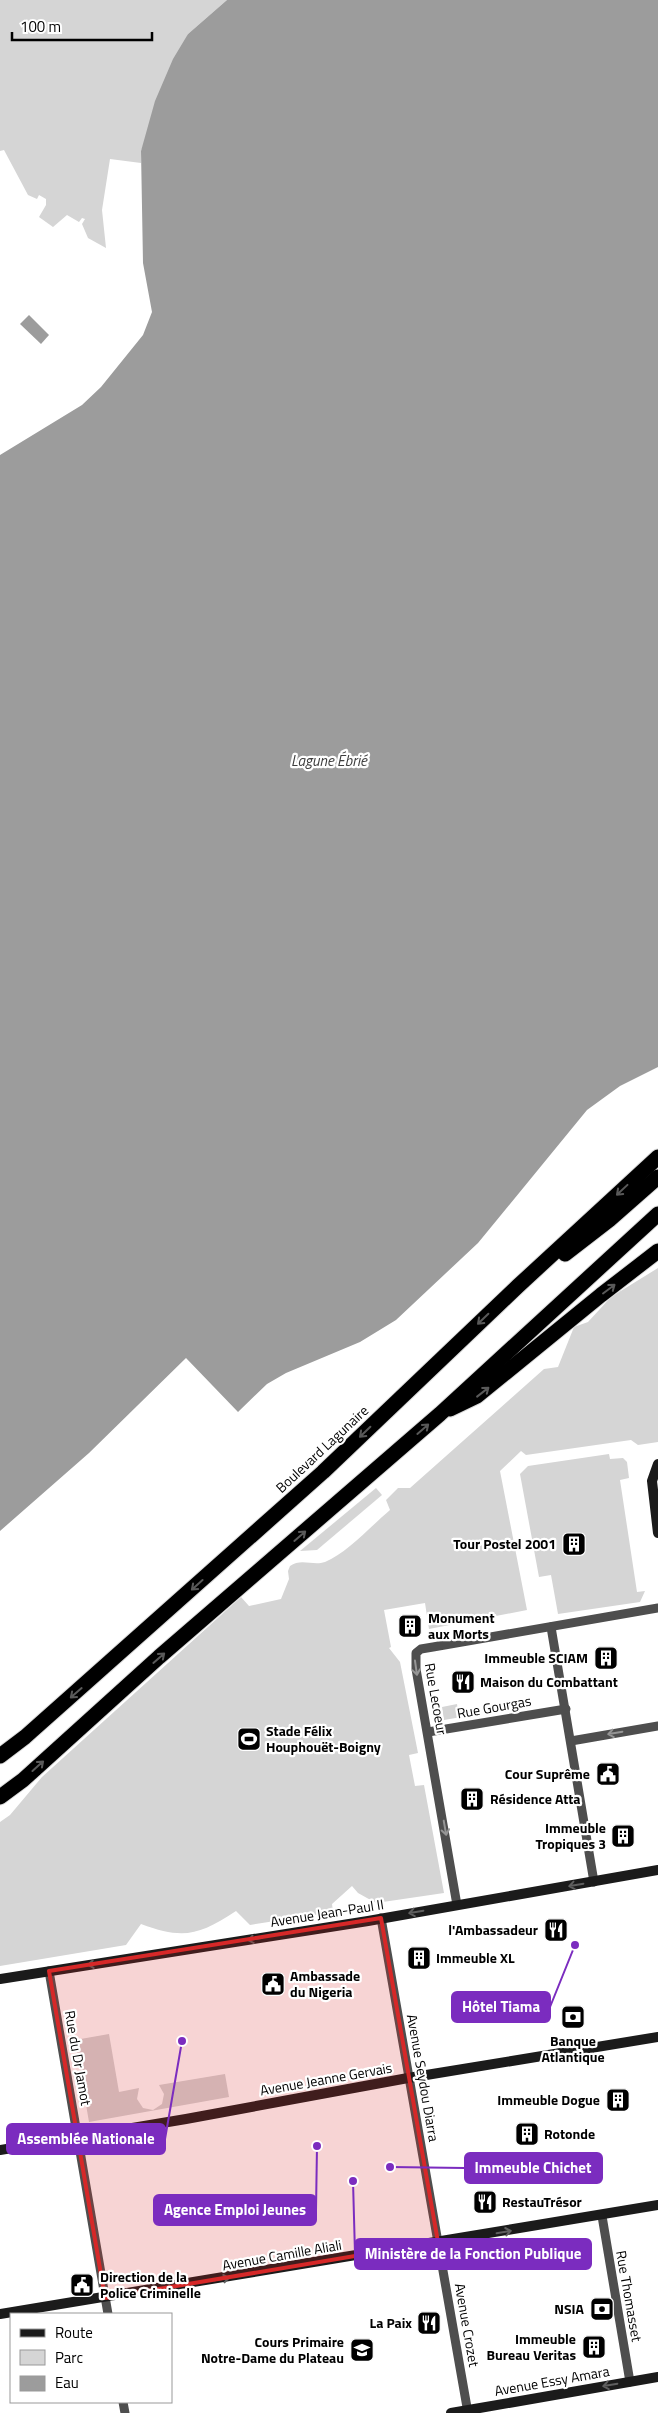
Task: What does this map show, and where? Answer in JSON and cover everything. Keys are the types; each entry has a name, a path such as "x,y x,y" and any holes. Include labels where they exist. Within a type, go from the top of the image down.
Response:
{"highway":[{"name":"Boulevard Lagunaire","path":"0,1756 55,1711 323,1472 518,1286 658,1157"},
{"path":"518,1286 555,1262 658,1177"},
{"path":"641,1190 658,1189"},
{"path":"0,1797 23,1780 159,1657 440,1414 658,1214"},
{"path":"440,1414 477,1396 658,1251"}],"main road":[{"path":"658,1464 652,1481 658,1533"},
{"name":"Avenue Jean-Paul II","path":"0,1979 129,1960 658,1870"},
{"name":"Avenue Jeanne Gervais","path":"0,2150 186,2119 408,2078 658,2038"},
{"name":"Avenue Camille Aliali","path":"0,2314 602,2216 658,2205"},
{"name":"Avenue Essy Amara","path":"451,2413 658,2377"}],"street":[{"name":"Rue Lecoeur","path":"457,1905 416,1669 416,1653 421,1649 658,1608"},
{"path":"551,1626 594,1882"},
{"name":"Rue Gourgas","path":"428,1732 566,1709"},
{"path":"571,1741 658,1726"},
{"name":"Avenue Seydou Diarra","path":"381,1918 438,2242"},
{"name":"Rue du Dr Jamot","path":"49,1971 108,2313"},
{"name":"Rue Thomasset","path":"602,2216 630,2382"},
{"name":"Avenue Crozet","path":"438,2242 468,2411"}],"highlighted area":[{"path":"381,1918 438,2242 105,2298 49,1971"}],"green space":[{"path":"0,0 227,0 188,34 141,151 141,163 110,159 102,210 106,248 88,238 82,224 85,219 82,218 79,222 67,215 53,227 39,217 46,205 46,199 39,195 37,199 28,195 4,150 0,151"},
{"name":"Stade Félix Houphouët-Boigny","path":"658,1268 658,1442 638,1445 631,1440 526,1455 521,1451 500,1471 527,1610 429,1629 425,1603 384,1610 391,1647 389,1648 400,1662 418,1753 409,1755 415,1786 424,1785 444,1893 376,1903 358,1893 352,1886 332,1904 333,1912 250,1925 236,1911 201,1930 180,1933 141,1924 126,1945 0,1966 0,1822 10,1815 42,1777 241,1597 249,1606 281,1599 289,1579 288,1571 290,1566 303,1562 325,1562 350,1546 390,1510 386,1500 398,1488 410,1488 544,1369 558,1367 574,1327 588,1322 611,1297"},
{"path":"609,1454 610,1459 623,1458 627,1462 629,1478 620,1480 637,1592 645,1591 640,1602 558,1614 551,1575 539,1577 520,1474 528,1466"},
{"path":"376,1488 382,1495 317,1550 300,1551"},
{"path":"457,1704 458,1711 466,1710 467,1716 444,1720 442,1707"},
{"path":"109,2034 119,2092 139,2088 137,2099 143,2108 153,2110 162,2104 164,2094 159,2085 225,2074 229,2097 89,2122 75,2040"}],"water":[{"name":"Lagune Ébrié","path":"227,0 658,0 658,1067 620,1086 587,1110 478,1243 396,1320 360,1342 286,1373 267,1384 238,1412 186,1358 89,1453 0,1531 0,455 82,405 101,387 143,335 152,312 143,263 141,151 155,101 173,59 188,34"},
{"path":"29,315 49,335 41,344 20,324"}],"place":[{"name":"Tour Postel 2001","path":"574,1544"},
{"name":"Monument aux Morts","path":"410,1626"},
{"name":"Immeuble SCIAM","path":"606,1658"},
{"name":"Maison du Combattant","path":"463,1682"},
{"name":"Stade Félix Houphouët-Boigny","path":"249,1739"},
{"name":"Cour Suprême","path":"608,1774"},
{"name":"Résidence Atta","path":"472,1799"},
{"name":"Immeuble Tropiques 3","path":"623,1836"},
{"name":"l'Ambassadeur","path":"556,1930"},
{"name":"Hôtel Tiama","path":"575,1945"},
{"name":"Immeuble XL","path":"419,1958"},
{"name":"Ambassade du Nigeria","path":"273,1984"},
{"name":"Banque Atlantique","path":"573,2017"},
{"name":"Assemblée Nationale","path":"182,2041"},
{"name":"Immeuble Dogue","path":"618,2100"},
{"name":"Rotonde","path":"527,2134"},
{"name":"Agence Emploi Jeunes","path":"317,2146"},
{"name":"Immeuble Chichet","path":"390,2167"},
{"name":"Ministère de la Fonction Publique","path":"353,2181"},
{"name":"RestauTrésor","path":"485,2202"},
{"name":"Direction de la Police Criminelle","path":"82,2285"},
{"name":"NSIA","path":"602,2309"},
{"name":"La Paix","path":"429,2323"},
{"name":"Immeuble Bureau Veritas","path":"594,2347"},
{"name":"Cours Primaire Notre-Dame du Plateau","path":"362,2350"}]}
